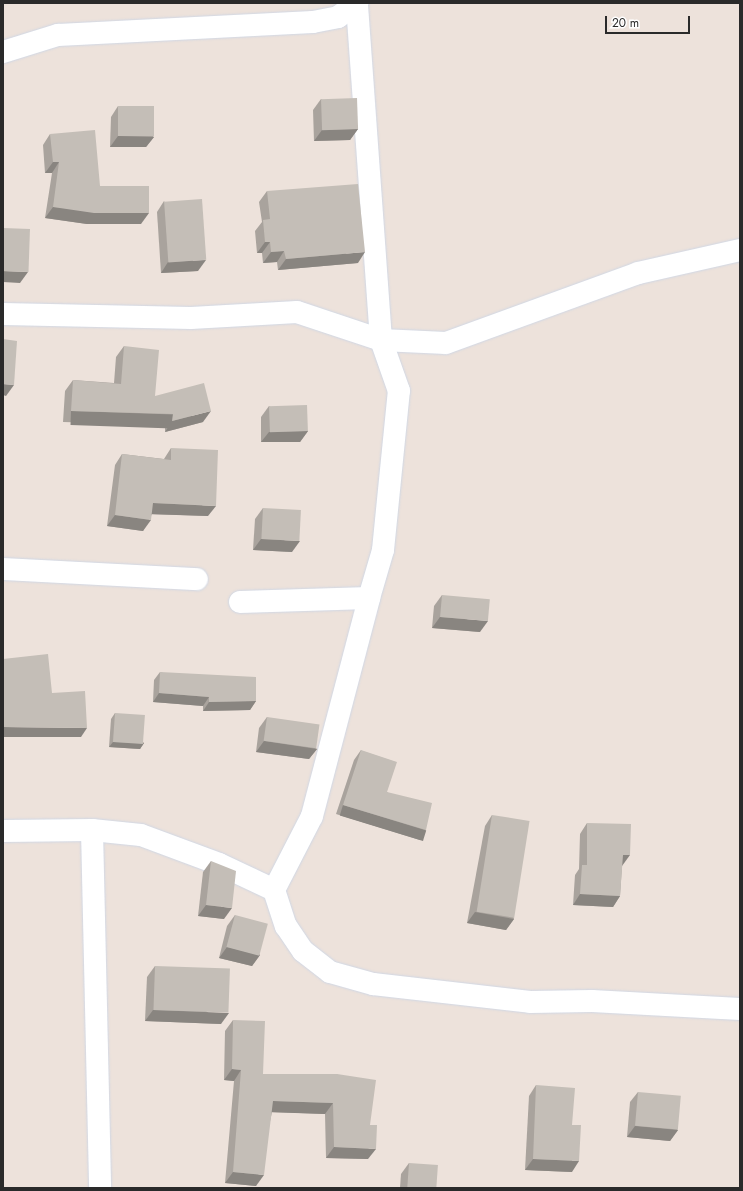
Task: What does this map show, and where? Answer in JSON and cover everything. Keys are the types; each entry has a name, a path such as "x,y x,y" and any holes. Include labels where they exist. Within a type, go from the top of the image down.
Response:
{"street":[{"path":"3,52 58,35 313,22 338,17 357,3 381,340 399,391 382,550 312,816 274,890 286,926 303,951 330,972 373,984 530,1002 592,1001 740,1009"},
{"path":"3,314 191,318 297,312 381,340 446,343 638,273 740,250"},
{"path":"3,569 197,580"},
{"path":"240,602 369,598"},
{"path":"3,831 92,830 141,835 218,864 274,890"},
{"path":"92,830 100,1188"}],"building":[{"path":"357,98 358,129 322,130 321,99"},
{"path":"118,106 154,106 154,136 118,136"},
{"path":"95,130 100,186 149,186 149,213 94,213 53,207 59,162 53,162 50,134"},
{"path":"358,184 365,252 286,259 284,251 271,252 270,242 265,242 263,220 270,219 267,191"},
{"path":"202,199 206,260 168,263 164,202"},
{"path":"3,228 30,229 28,272 3,271"},
{"path":"3,339 17,341 14,385 3,384"},
{"path":"124,346 159,350 155,396 204,383 211,411 172,421 173,414 71,411 73,380 121,384"},
{"path":"307,405 308,431 270,432 269,406"},
{"path":"171,448 218,450 216,506 153,503 151,520 115,515 122,454 171,460"},
{"path":"263,508 301,510 299,541 261,539"},
{"path":"442,595 490,599 488,621 440,617"},
{"path":"48,654 52,693 85,691 87,728 3,727 3,659"},
{"path":"160,672 256,677 256,701 209,702 209,697 159,693"},
{"path":"115,713 145,715 143,744 113,742"},
{"path":"267,717 319,724 316,748 264,741"},
{"path":"361,750 397,762 387,792 432,803 426,830 343,805"},
{"path":"492,815 530,821 514,918 477,912"},
{"path":"587,823 631,824 630,855 623,855 620,896 580,894 582,865 587,865"},
{"path":"211,861 236,871 232,908 206,905"},
{"path":"235,915 268,924 259,956 226,947"},
{"path":"155,966 230,969 228,1013 153,1010"},
{"path":"233,1020 265,1021 263,1074 337,1074 376,1080 370,1125 377,1125 376,1149 334,1147 333,1103 273,1101 264,1175 233,1172 241,1070 232,1069"},
{"path":"536,1085 575,1088 572,1125 581,1125 579,1161 533,1159"},
{"path":"638,1092 681,1096 678,1130 635,1126"},
{"path":"409,1163 438,1165 436,1188 407,1188"}]}
